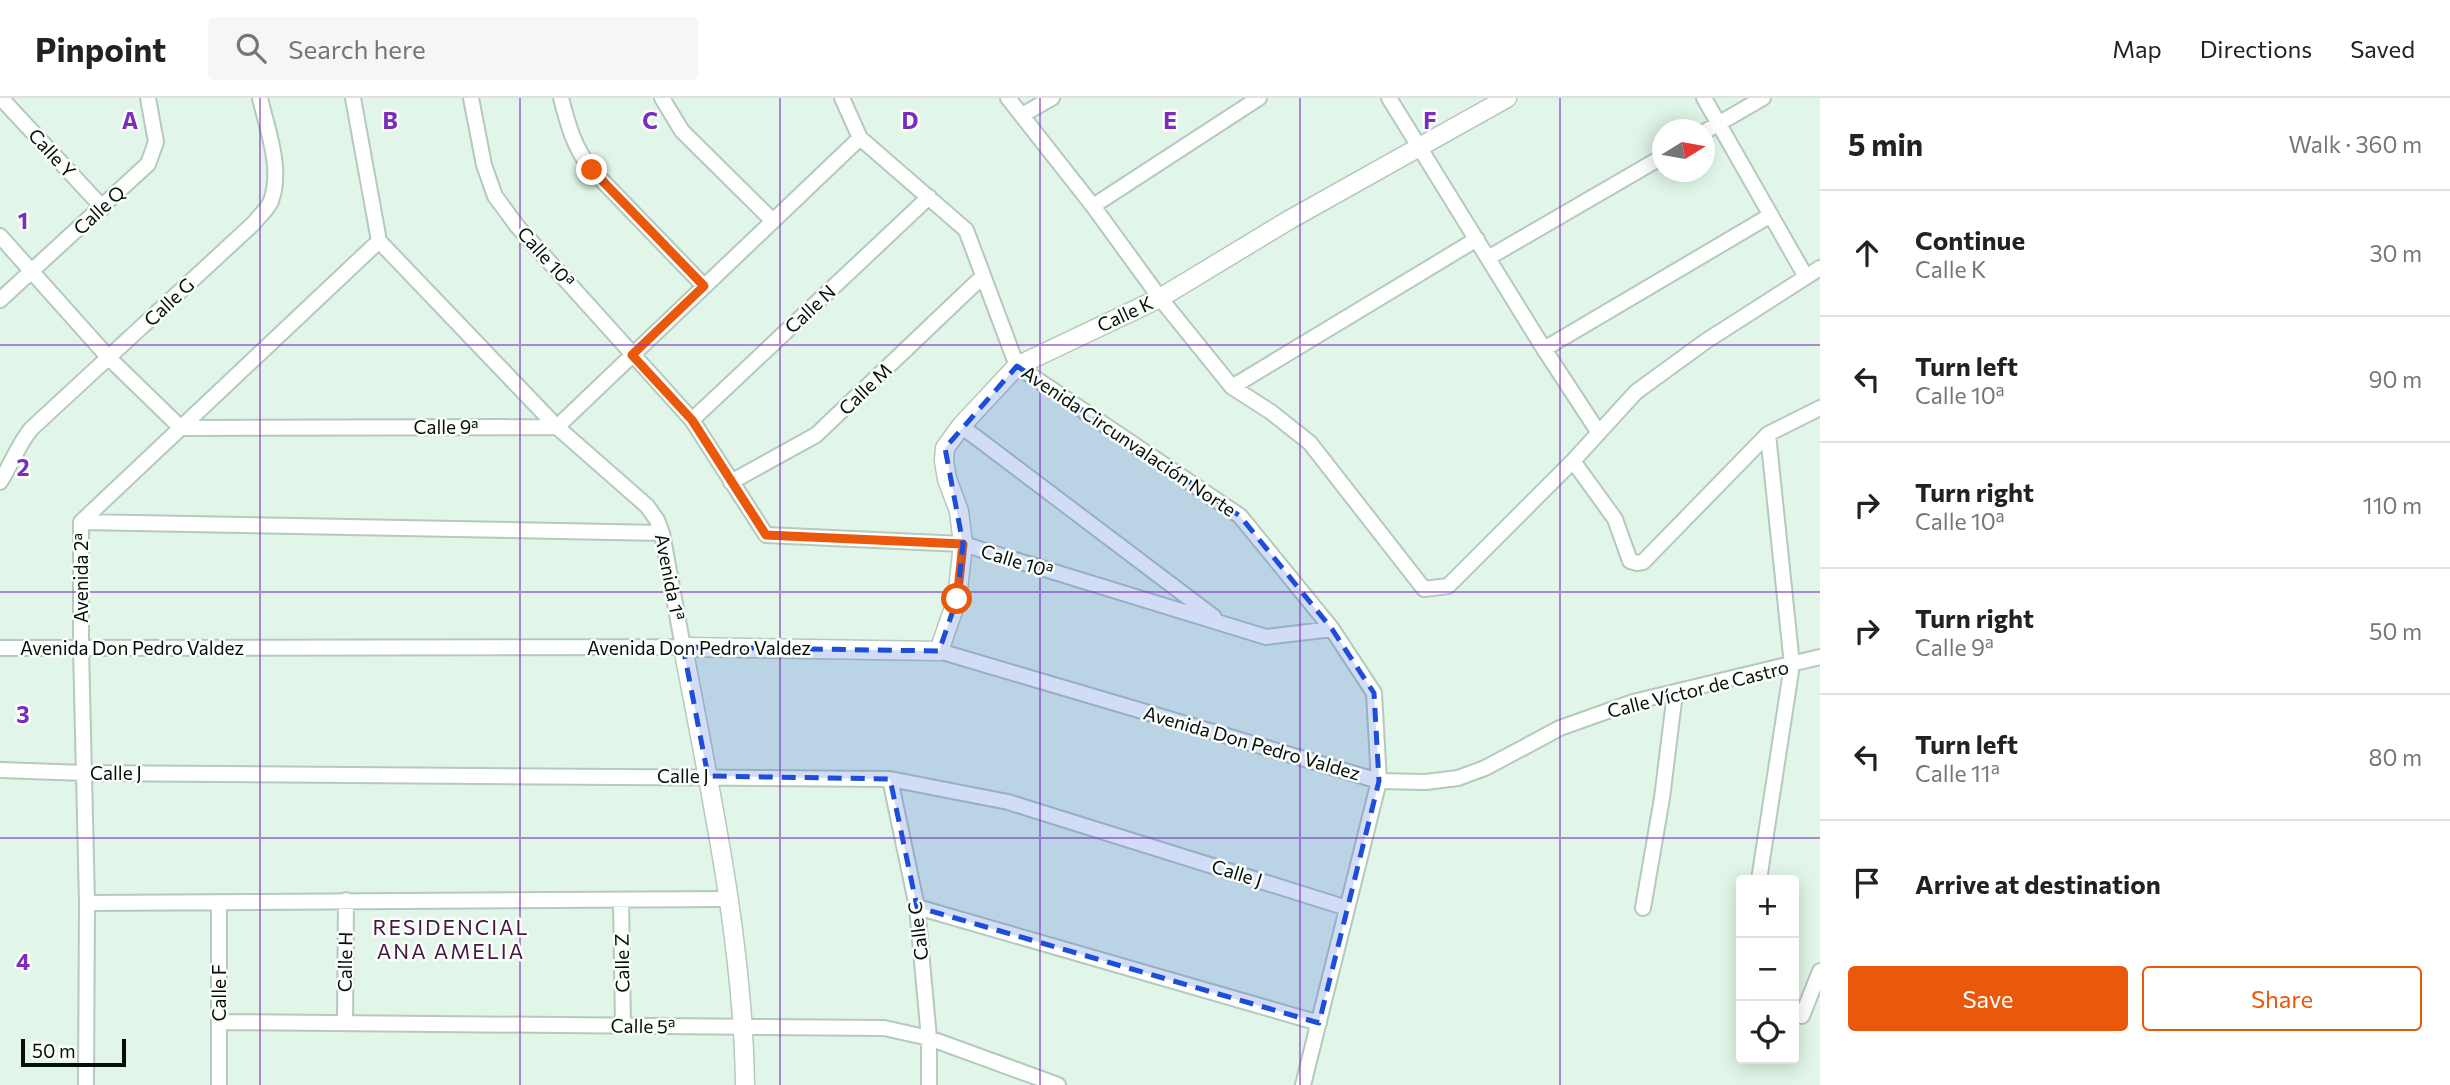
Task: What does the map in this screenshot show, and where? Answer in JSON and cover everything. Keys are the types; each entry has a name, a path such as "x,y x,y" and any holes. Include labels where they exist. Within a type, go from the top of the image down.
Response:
{"street":[{"name":"Calle Y","path":"1,98 103,208"},
{"name":"Calle Q","path":"0,300 148,164 156,142 148,98"},
{"name":"Calle G","path":"0,482 30,429 254,223 271,202 274,156 260,98"},
{"path":"353,98 379,241"},
{"name":"Calle 10ª","path":"471,98 484,165 495,196 517,226 692,420 766,535 963,544 1266,637 1332,629"},
{"path":"561,98 570,135 579,154 704,286"},
{"path":"662,98 682,131 773,221"},
{"name":"Avenida Circunvalación Norte","path":"842,98 860,138 966,230 1017,366 1240,516 1332,629 1374,694 1379,780 1303,1085"},
{"path":"1008,98 1093,206 1160,298 1232,387 1310,443 1424,589 1448,586 1573,461 1636,393 1706,341 1820,268"},
{"path":"1022,115 1052,98"},
{"path":"1093,206 1259,98"},
{"path":"1389,98 1598,433"},
{"name":"Calle K","path":"939,651 957,599 963,544 959,511 947,479 945,448 961,426 1017,366 1160,298 1289,220 1507,98"},
{"path":"1704,98 1806,277"},
{"path":"1715,126 1763,98"},
{"path":"557,427 860,138"},
{"path":"1488,258 1652,163"},
{"name":"Calle N","path":"692,420 929,197"},
{"path":"1544,349 1771,215"},
{"path":"0,236 109,358 181,428"},
{"path":"1232,387 1478,239"},
{"name":"Avenida 1ª","path":"379,241 557,427 647,506 657,520 662,533 708,776 728,899 744,1028 745,1085"},
{"name":"Avenida 2ª","path":"86,1085 87,903 81,522 379,241"},
{"name":"Calle M","path":"731,481 816,435 983,276"},
{"path":"1573,461 1615,519 1630,561 1643,562 1768,434 1820,408"},
{"path":"961,426 1222,623"},
{"name":"Calle 9ª","path":"181,428 557,427"},
{"path":"1760,875 1792,666 1768,434"},
{"path":"81,522 662,533"},
{"name":"Avenida Don Pedro Valdez","path":"0,648 683,647 939,651 1379,780"},
{"name":"Calle Víctor de Castro","path":"1379,780 1426,782 1458,778 1485,768 1560,728 1633,702 1792,666 1820,657"},
{"path":"1643,908 1662,798 1675,693"},
{"name":"Calle J","path":"0,770 85,773 890,779 1008,802 1347,908"},
{"name":"Calle C","path":"890,779 917,907 929,1038 929,1085"},
{"path":"87,903 728,899"},
{"name":"Calle H","path":"345,1023 346,900"},
{"name":"Calle Z","path":"621,900 622,1026"},
{"name":"Calle F","path":"219,902 219,1085"},
{"path":"917,907 1319,1023"},
{"path":"1802,1016 1820,971"},
{"name":"Calle 5ª","path":"219,1022 872,1027 929,1038 1058,1085"}],"highlighted area":[{"path":"1017,366 1240,516 1332,629 1374,693 1379,781 1319,1023 917,907 890,779 708,776 683,647 939,651 957,599 963,544 945,448"}],"district":[{"name":"RESIDENCIAL ANA AMELIA","path":"451,940"}],"route":[{"path":"592,170 704,286 632,355 692,420 766,535 963,544 957,599"}]}
